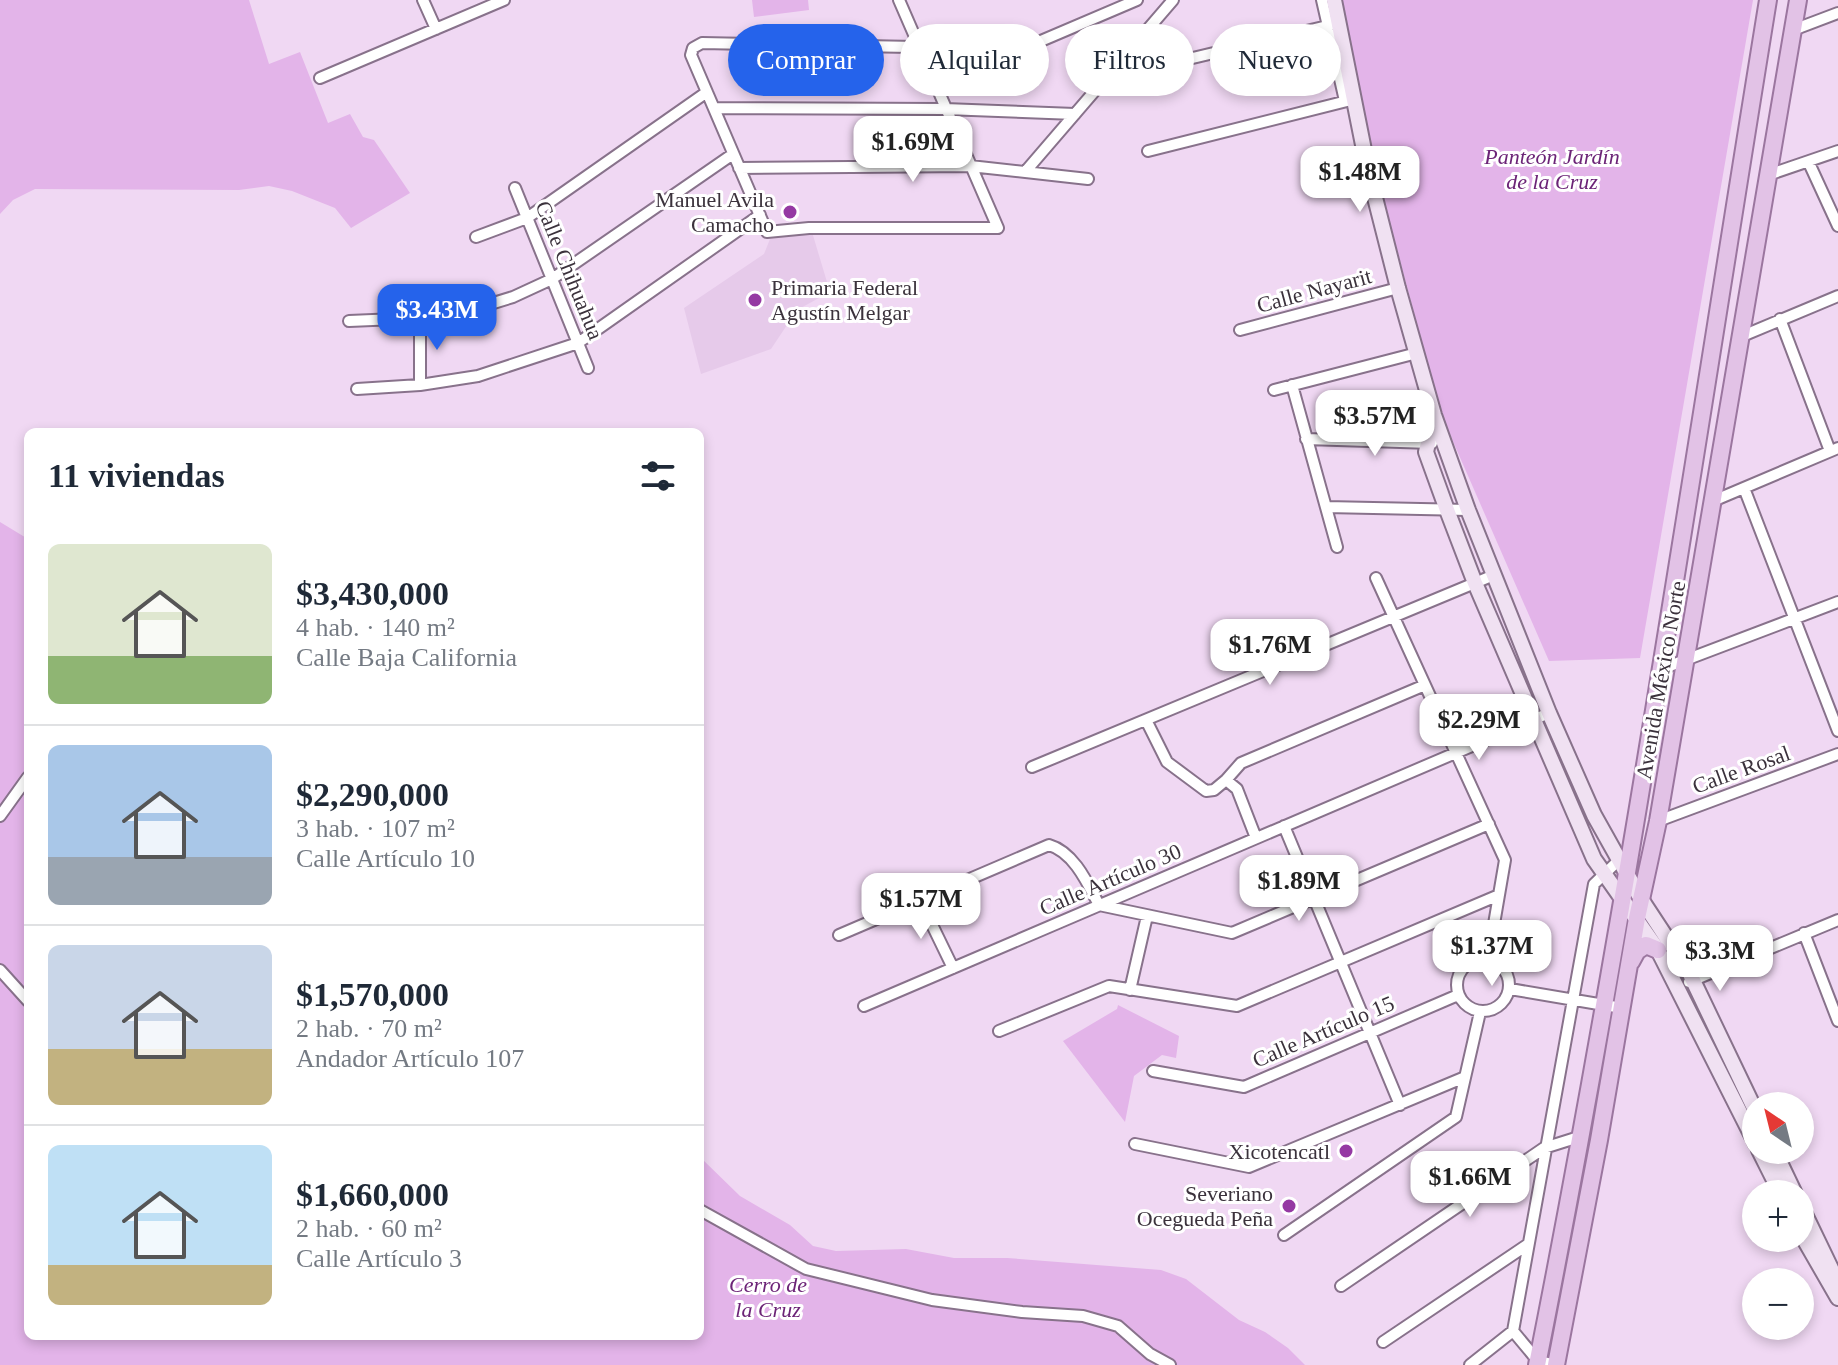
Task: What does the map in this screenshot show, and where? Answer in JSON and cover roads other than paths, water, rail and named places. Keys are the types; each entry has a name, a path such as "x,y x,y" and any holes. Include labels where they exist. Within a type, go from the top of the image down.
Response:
{"main road":[{"name":"Avenida México Norte","path":"1556,1365 1591,1138 1605,1005 1622,896 1623,867 1659,670 1768,0"},
{"name":"Avenida México Norte","path":"1538,1363 1622,1008 1658,821 1798,0"},
{"path":"1630,963 1641,947 1650,945 1658,950"}],"street":[{"path":"423,0 436,29"},
{"path":"320,78 504,0"},
{"path":"899,0 909,24"},
{"path":"1049,37 1135,0"},
{"path":"1025,172 1173,0"},
{"path":"1322,0 1334,24"},
{"path":"1334,0 1334,24"},
{"path":"1793,30 1838,13"},
{"path":"900,47 702,43 693,48 691,55 767,232 809,228 998,228 939,96"},
{"path":"1341,58 1398,288 1434,415 1468,510 1549,713 1594,815 1641,899 1693,980 1746,1092"},
{"path":"476,237 527,218 707,92"},
{"path":"1148,151 1350,100"},
{"path":"714,108 945,109 1075,114"},
{"path":"1768,175 1838,151"},
{"path":"349,321 420,318 513,297 552,279 733,154"},
{"path":"1809,163 1838,226"},
{"path":"739,168 970,166 1088,179"},
{"name":"Calle Chihuahua","path":"515,188 588,368"},
{"path":"357,389 420,385 478,376 578,343 760,215"},
{"name":"Calle Nayarit","path":"1240,330 1398,288"},
{"path":"1740,337 1838,296"},
{"path":"420,318 420,385"},
{"path":"1713,501 1834,450 1780,319"},
{"path":"1274,390 1417,353"},
{"path":"1292,385 1337,547"},
{"path":"1434,415 1426,452 1475,583 1594,859 1658,950 1742,1116"},
{"path":"1306,439 1444,443"},
{"path":"1744,488 1838,731"},
{"path":"1326,507 1468,510"},
{"path":"1032,767 1494,575"},
{"path":"1376,578 1505,860 1488,959"},
{"path":"1659,670 1838,602"},
{"path":"1146,720 1167,762 1206,791 1214,790 1241,763 1425,685"},
{"name":"Calle Artículo 30","path":"864,1006 1549,713"},
{"name":"Calle Rosal","path":"1658,821 1838,754"},
{"path":"1226,780 1237,789 1256,838"},
{"path":"0,816 24,783"},
{"path":"839,935 1049,845 1059,848 1084,877 1099,905 1232,933 1489,824"},
{"path":"1284,826 1400,1105"},
{"path":"1470,1365 1513,1331 1594,884 1604,872 1623,867"},
{"path":"999,1031 1109,986 1237,1006 1499,895"},
{"path":"920,900 953,968"},
{"path":"1130,990 1147,916"},
{"path":"1677,987 1838,920"},
{"path":"1804,933 1838,1021"},
{"path":"1479,959 1488,959 1507,973 1510,989 1499,1006 1480,1012 1467,1007 1458,995 1456,986 1462,968 1479,959"},
{"path":"0,970 24,997"},
{"path":"1510,989 1622,1008"},
{"name":"Calle Artículo 15","path":"1153,1071 1244,1087 1458,995"},
{"path":"1284,1235 1456,1117 1480,1012"},
{"path":"1135,1144 1249,1167 1465,1077"},
{"path":"1341,1286 1544,1148 1591,1138"},
{"path":"704,1212 806,1269 932,1300 1022,1312 1083,1316 1118,1326 1150,1354 1170,1365"},
{"path":"1814,1237 1837,1292"},
{"path":"1383,1342 1527,1245"},
{"path":"1812,1252 1837,1292"},
{"path":"1513,1331 1538,1363 1556,1365"}],"place":[{"name":"Manuel Avila Camacho","path":"790,212"},
{"name":"Primaria Federal Agustín Melgar","path":"755,300"},
{"name":"Xicotencatl","path":"1346,1151"},
{"name":"Severiano Ocegueda Peña","path":"1289,1206"}],"park label":[{"name":"Panteón Jardín de la Cruz","path":"1552,168"},
{"name":"Cerro de la Cruz","path":"768,1296"}]}
